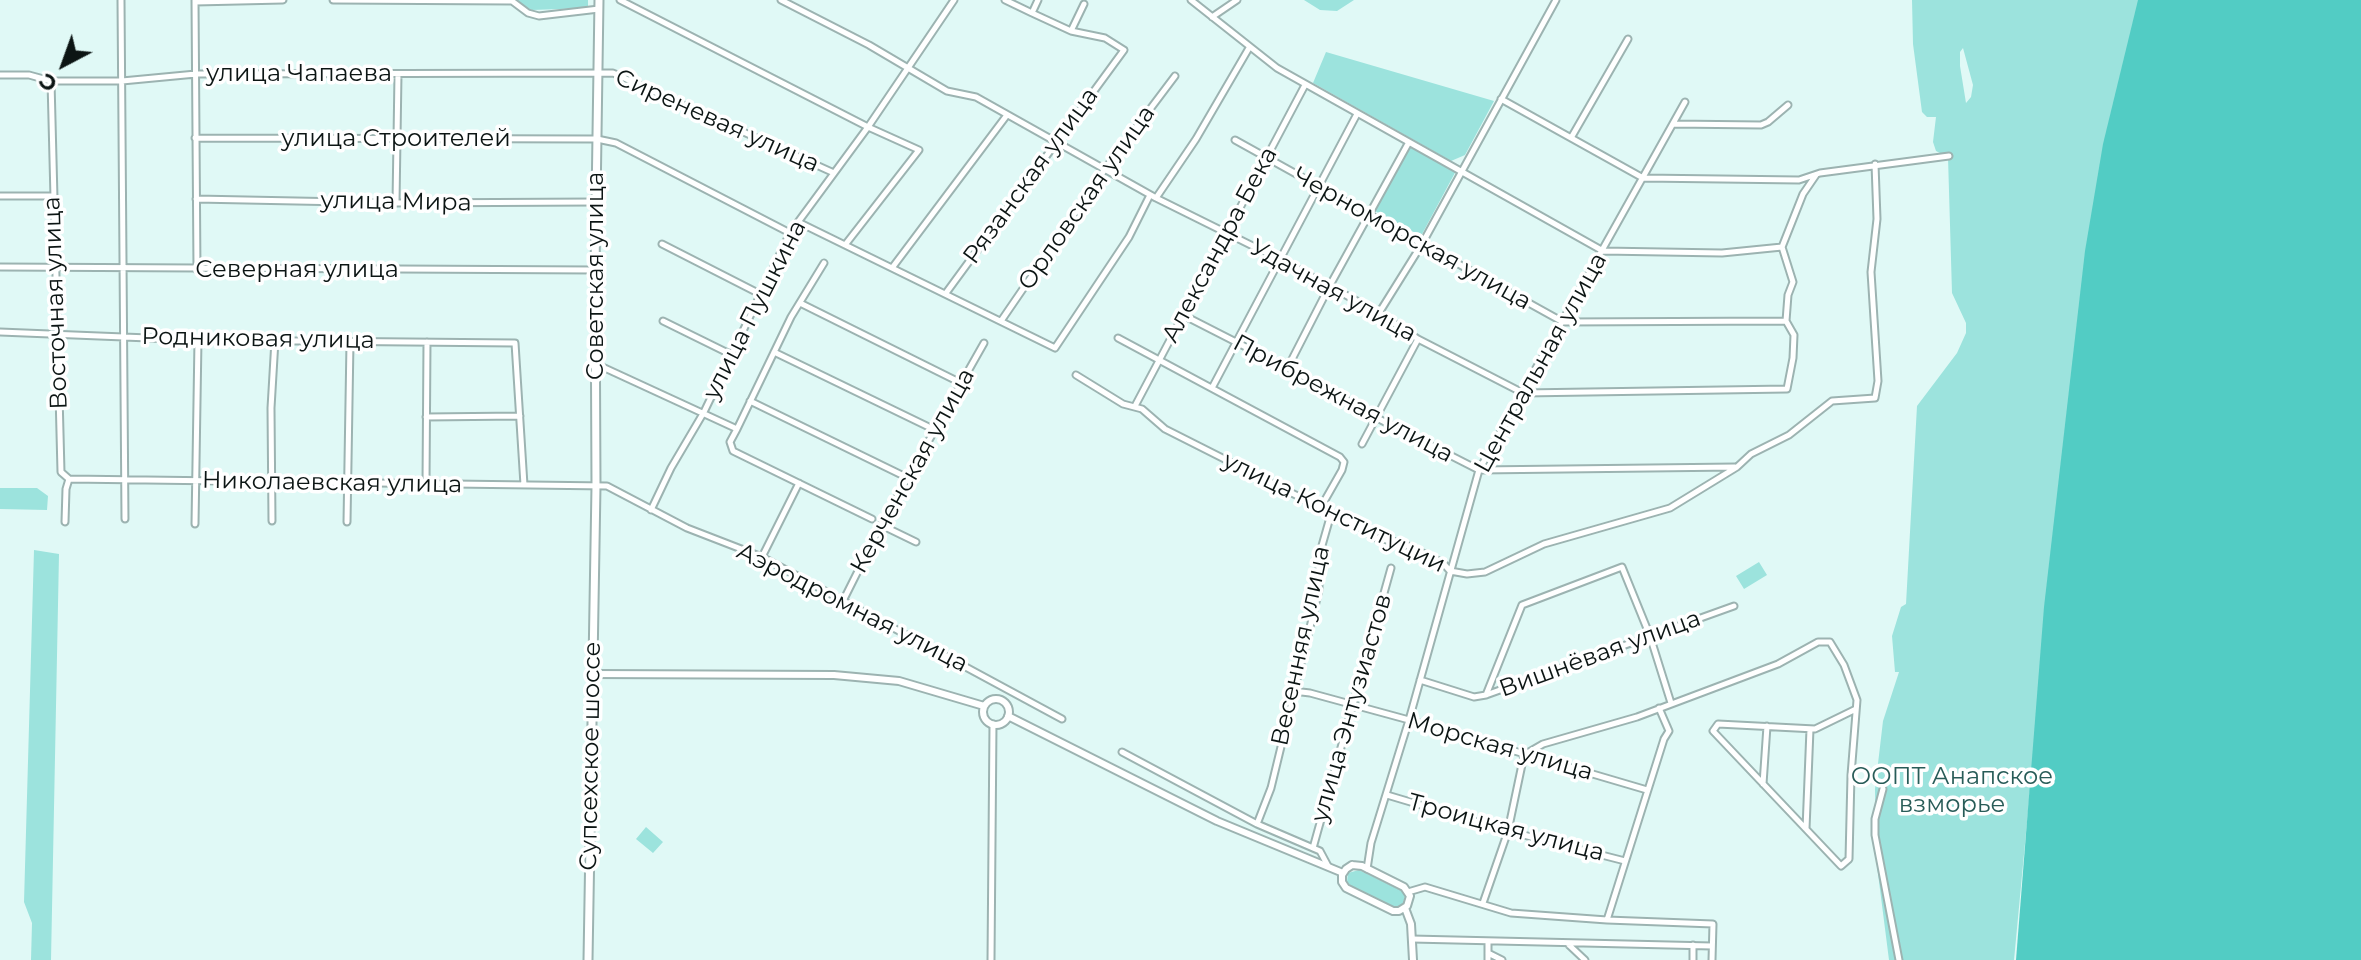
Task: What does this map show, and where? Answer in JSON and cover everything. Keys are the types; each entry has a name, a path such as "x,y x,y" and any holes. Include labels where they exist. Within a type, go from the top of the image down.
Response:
{"main road":[{"name":"Советская улица","path":"594,551 599,4"},
{"name":"Супсехское шоссе","path":"588,960 594,551"}],"street":[{"path":"121,0 125,519"},
{"path":"197,270 195,1 283,0"},
{"path":"333,0 512,1 528,13 539,16 599,4"},
{"path":"620,0 919,150 845,245"},
{"name":"Удачная улица","path":"781,0 947,91 976,97 1153,196 1279,259 1379,313 1418,339 1523,393 1787,389 1794,335 1786,321"},
{"name":"улица Пушкина","path":"651,510 704,412 790,233 868,127 954,0"},
{"path":"1005,0 1071,31 1084,4"},
{"path":"1032,13 1038,0"},
{"path":"1191,0 1277,68 1603,251 1722,253 1782,247"},
{"path":"1212,17 1237,0"},
{"path":"1379,313 1422,244 1556,0"},
{"name":"Рязанская улица","path":"946,293 1124,50 1105,38 1071,31"},
{"path":"1571,138 1628,39"},
{"path":"798,222 1055,348 1153,196 1196,139 1249,48"},
{"name":"улица Чапаева","path":"0,75 29,75 51,81 122,81 196,74 598,73"},
{"name":"Сиреневая улица","path":"598,73 613,73 834,173"},
{"path":"396,203 398,74"},
{"name":"Орловская улица","path":"1001,321 1105,169 1175,76"},
{"name":"Восточная улица","path":"51,81 61,472 69,479 65,522"},
{"name":"Александра Бека","path":"1135,406 1305,85"},
{"path":"1501,99 1643,178 1799,180 1875,164 1949,156"},
{"name":"Центральная улица","path":"1367,869 1371,843 1479,470 1685,102"},
{"path":"1673,124 1761,125 1788,105"},
{"path":"1212,388 1357,114"},
{"path":"892,268 1007,115"},
{"name":"улица Строителей","path":"195,138 597,139"},
{"path":"597,139 616,143 790,233"},
{"name":"Черноморская улица","path":"1235,140 1563,322 1786,321"},
{"path":"1287,369 1409,142"},
{"name":"улица Конституции","path":"1076,375 1123,404 1135,406 1165,429 1376,538 1402,543 1443,563 1450,571 1467,574 1485,572 1544,544 1670,508 1737,467 1751,454 1789,435 1832,401 1875,398 1878,381 1871,272 1877,219 1875,164"},
{"path":"1786,321 1788,295 1793,282 1782,247 1803,194 1816,175"},
{"path":"0,196 53,196"},
{"name":"улица Мира","path":"196,199 396,203 596,202"},
{"path":"662,244 760,294"},
{"path":"824,263 774,352 730,442 733,451 872,519"},
{"name":"Северная улица","path":"0,267 595,270"},
{"path":"800,303 961,383"},
{"name":"Прибрежная улица","path":"1183,315 1479,470 1737,467"},
{"path":"663,321 730,354"},
{"name":"Родниковая улица","path":"0,332 198,340 515,343 520,416"},
{"path":"1118,338 1340,457 1344,462 1342,470 1321,507"},
{"path":"1362,444 1418,339"},
{"path":"195,524 198,340"},
{"path":"272,521 271,408 275,340"},
{"path":"347,522 350,342"},
{"path":"426,484 427,342"},
{"name":"Керченская улица","path":"843,601 881,525 984,343"},
{"path":"774,352 935,430"},
{"path":"596,364 737,429"},
{"path":"750,401 908,478"},
{"path":"426,417 520,416 524,485"},
{"name":"Николаевская улица","path":"69,479 596,486"},
{"path":"762,557 799,483"},
{"name":"Аэродромная улица","path":"596,486 607,486 687,528 762,557 1062,719"},
{"name":"Весенняя улица","path":"1257,824 1271,788 1319,590 1319,556 1331,514"},
{"path":"881,525 916,542"},
{"path":"1486,695 1522,605 1622,567 1650,636 1671,703"},
{"name":"улица Энтузиастов","path":"1313,848 1391,568"},
{"name":"Вишнёвая улица","path":"1420,680 1474,697 1486,695 1734,606"},
{"path":"1483,903 1508,831 1524,755 1543,744 1659,708 1778,664 1824,641 1830,642 1851,681 1857,700 1849,859 1841,866 1713,731 1718,724 1810,729 1856,709"},
{"path":"592,674 751,673 860,677 899,681 984,706"},
{"name":"Морская улица","path":"1293,691 1409,720 1647,790"},
{"path":"999,699 1007,704 1008,716 1003,723 993,724 985,719 984,706 989,700 999,699"},
{"path":"1607,920 1647,790 1669,731 1659,708"},
{"path":"1008,716 1196,811 1343,873"},
{"path":"991,960 993,724"},
{"path":"1763,785 1767,726"},
{"path":"1806,830 1810,729"},
{"path":"1122,752 1257,824 1320,851 1329,867"},
{"path":"1883,789 1875,819 1875,835 1899,960"},
{"name":"Троицкая улица","path":"1387,795 1625,861"},
{"path":"1355,865 1367,869 1401,886 1408,892 1409,901 1405,908 1393,911 1351,892 1343,884 1343,873 1355,865"},
{"path":"1408,892 1425,887 1511,913 1713,924 1712,960"},
{"path":"1405,908 1411,924 1413,960"},
{"path":"1412,939 1712,946"},
{"path":"1488,942 1488,957 1502,960"},
{"path":"1568,944 1585,960"},
{"path":"1693,945 1693,960"}],"green space":[{"path":"508,0 588,0 588,8 532,10"},
{"path":"1304,0 1354,0 1337,11 1320,10"},
{"name":"ООПТ Анапское взморье","path":"1912,0 2141,0 2054,536 2014,960 1889,960 1876,858 1875,789 1883,721 1899,672 1895,672 1892,636 1901,607 1906,604 1917,406 1957,353 1966,333 1966,323 1952,293 1948,157 1936,151 1933,142 1936,117 1927,117 1922,112 1913,44","holes":["1963,48 1973,85 1971,97 1966,103 1960,66"]},
{"path":"1326,52 1494,101 1465,155 1451,161 1313,83"},
{"path":"1409,144 1457,169 1421,236 1375,211"},
{"path":"0,488 37,488 48,496 47,510 0,509"},
{"path":"34,550 59,554 51,960 31,960 32,923 24,902"},
{"path":"1759,562 1767,575 1744,589 1736,576"},
{"path":"646,827 663,842 653,853 636,839"},
{"path":"1359,870 1402,891 1405,896 1403,903 1398,907 1391,906 1351,886 1347,882 1348,873"}],"shaded area":[{"path":"2138,0 2361,0 2361,960 2016,960 2044,607 2085,251 2103,144"}]}
